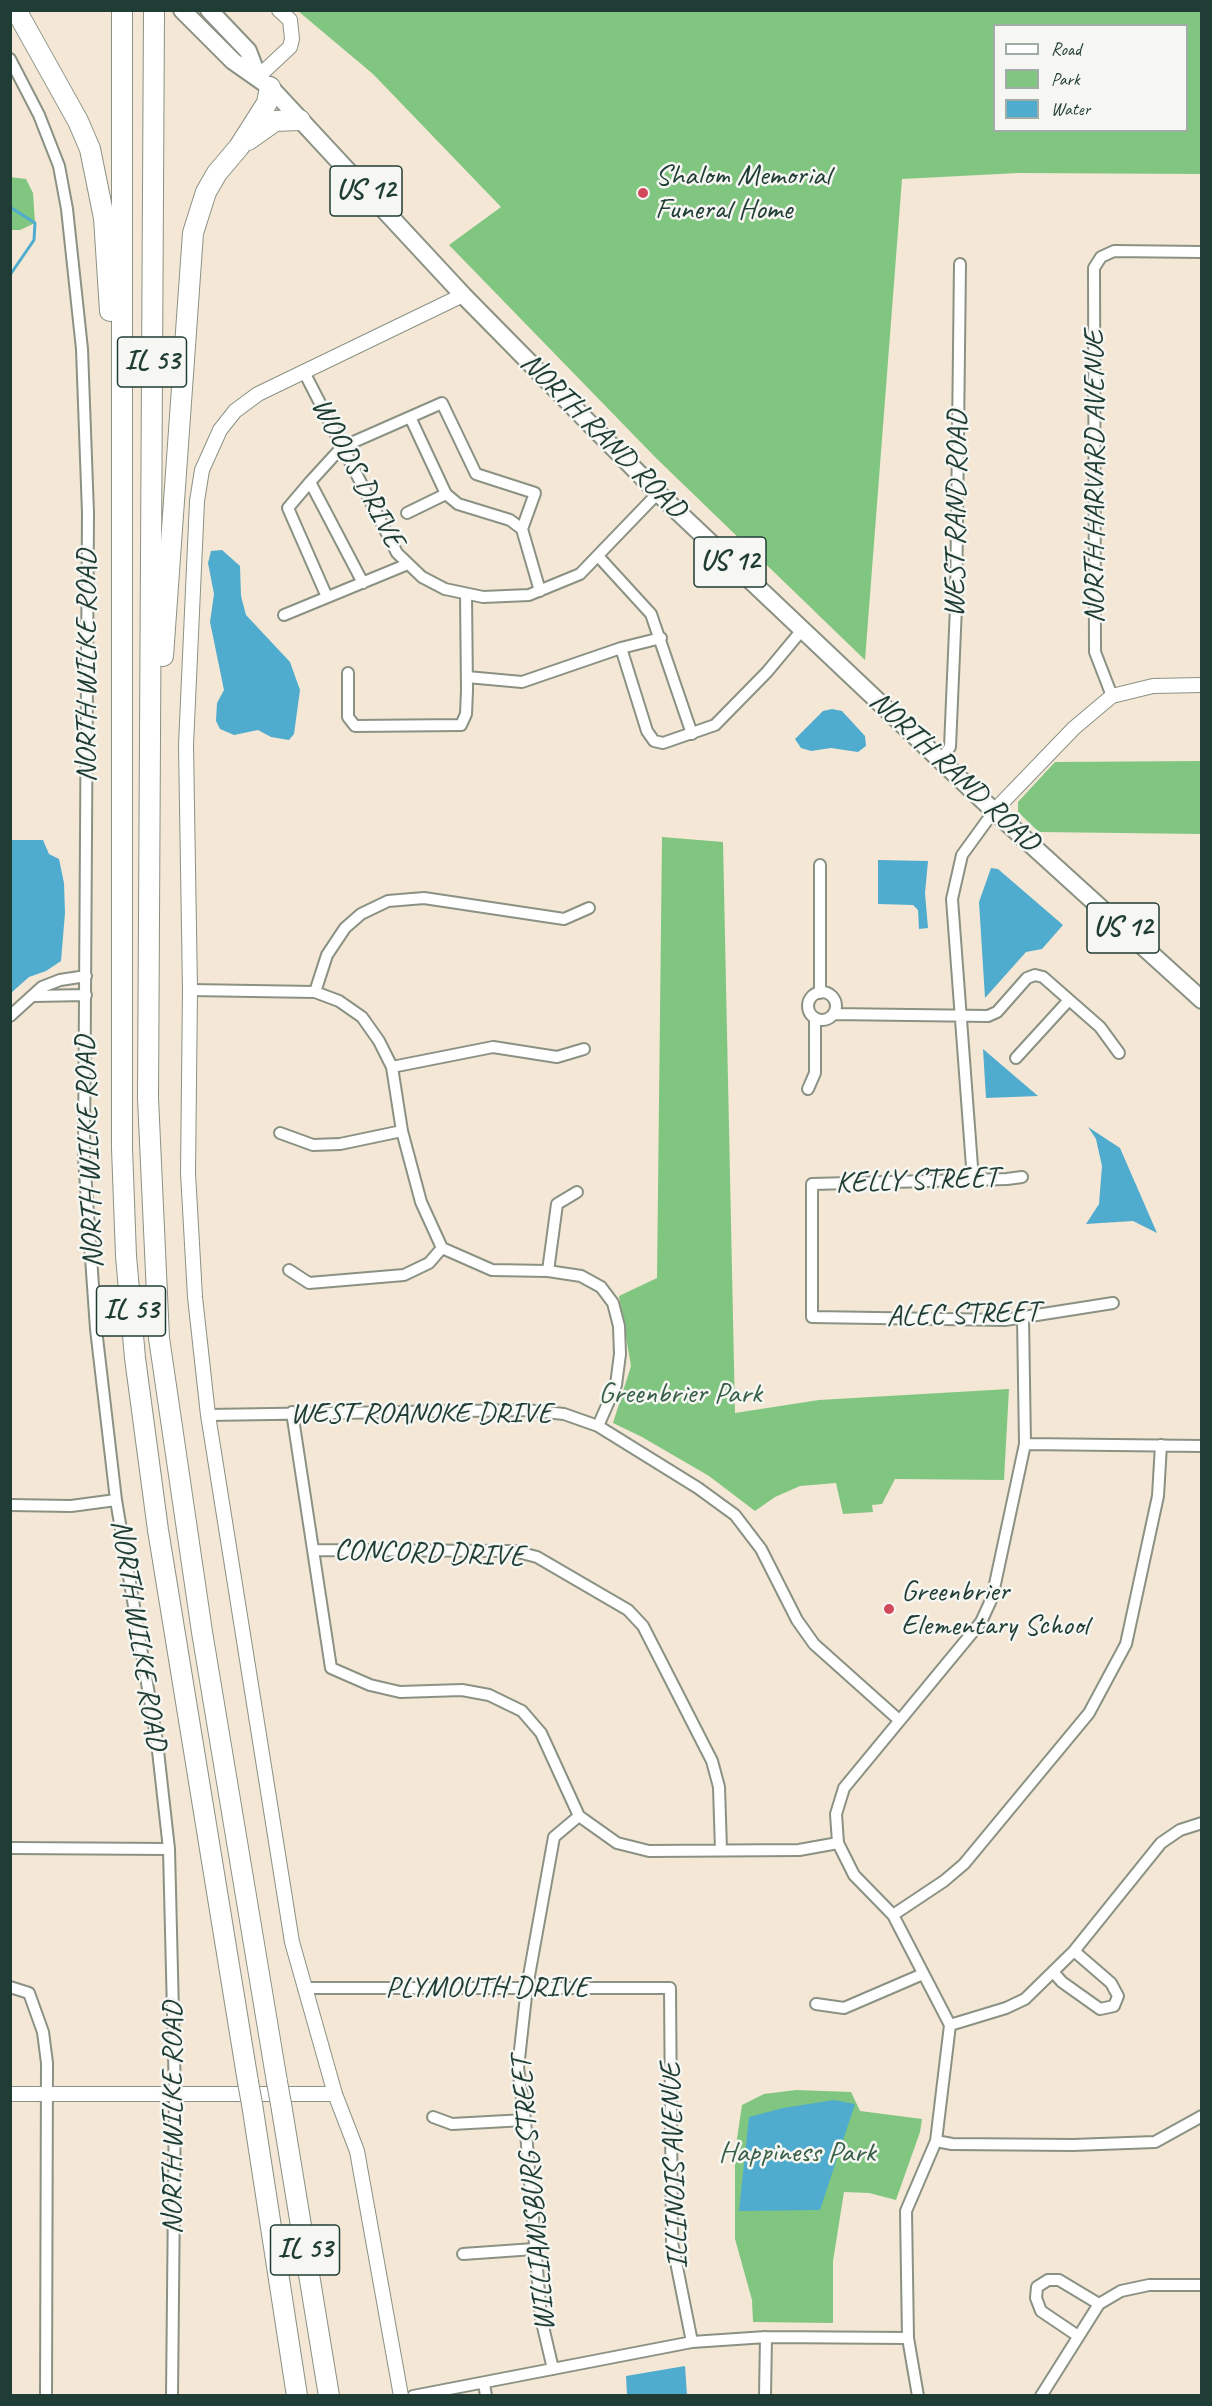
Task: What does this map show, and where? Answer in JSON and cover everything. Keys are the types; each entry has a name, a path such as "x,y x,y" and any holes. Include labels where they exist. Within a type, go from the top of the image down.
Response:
{"highway":[{"path":"16,10 78,121 90,149 101,193 122,532"},
{"name":"IL 53","path":"122,10 122,1148 126,1256 135,1358 158,1530 252,2104 297,2396"},
{"name":"IL 53","path":"154,14 148,1098 159,1338 204,1644 329,2396"},
{"path":"150,705 163,661 193,233 206,192 267,103 264,82"},
{"path":"239,147 276,121 300,120"}],"main road":[{"name":"NORTH RAND ROAD","path":"182,10 233,61 264,82 463,295 658,493 994,811 1202,1000"},
{"name":"NORTH RAND ROAD","path":"209,10 248,51 264,82"}],"street":[{"path":"264,82 290,46 292,39 290,20 279,10"},
{"name":"NORTH WILKE ROAD","path":"10,59 39,115 58,166 67,209 82,349 88,481 84,1157 96,1329 116,1500 157,1743 169,1849 175,2095 172,2396"},
{"name":"NORTH HARVARD AVENUE","path":"1112,696 1095,652 1094,268 1101,257 1114,251 1202,252"},
{"name":"WEST RAND ROAD","path":"940,760 950,747 956,607 960,264"},
{"path":"401,2396 357,2151 335,2094 292,1942 208,1415 195,1297 188,1173 190,990 186,745 197,501 202,470 220,430 235,411 258,394 463,295"},
{"name":"WOODS DRIVE","path":"304,372 398,554 422,578 445,589 483,597 529,596 580,574 658,493"},
{"path":"327,597 288,508 342,447 442,403 476,474 535,493 522,529 540,591"},
{"path":"410,417 446,495 458,504 510,520 522,529"},
{"path":"310,482 363,583"},
{"path":"407,513 446,495"},
{"path":"598,556 643,602 661,638 692,734"},
{"path":"284,615 408,564"},
{"path":"348,673 348,717 355,726 461,726 466,714 466,594"},
{"path":"621,648 651,738 663,743 715,724 767,672 802,630"},
{"path":"467,677 522,682 621,648 661,638"},
{"path":"973,1180 952,899 963,855 994,811 1074,728 1112,696 1153,686 1202,685"},
{"path":"820,865 820,993"},
{"path":"315,992 327,955 345,928 361,914 388,901 423,898 564,919 589,908"},
{"path":"833,1014 835,1001 829,994 820,993 813,996 808,1005 810,1013 822,1020 833,1014 987,1016 997,1012 1027,978 1035,975 1042,977 1100,1027 1119,1053"},
{"path":"10,1016 42,987 60,980 86,976"},
{"path":"190,990 315,992 339,1001 362,1017 379,1041 392,1067 402,1131 422,1202 442,1248 492,1270 548,1271 581,1276 601,1287 614,1303 619,1326 620,1354 616,1385 598,1426"},
{"path":"34,996 86,995"},
{"path":"1016,1058 1068,1000"},
{"path":"808,1089 815,1073 815,1018"},
{"path":"392,1067 493,1047 557,1057 584,1048"},
{"path":"280,1133 313,1146 340,1144 402,1131"},
{"name":"KELLY STREET","path":"812,1317 812,1184 973,1180 1022,1176"},
{"path":"548,1271 557,1203 577,1192"},
{"path":"289,1270 309,1283 404,1275 429,1263 442,1248"},
{"name":"ALEC STREET","path":"812,1317 1005,1320 1113,1303"},
{"path":"918,2396 908,2338 906,2211 936,2141 950,2025 893,1915 854,1875 838,1843 836,1814 844,1788 981,1622 992,1598 1025,1444 1023,1317"},
{"name":"WEST ROANOKE DRIVE","path":"208,1415 525,1410 564,1414 598,1426 698,1488 735,1515 761,1549 797,1620 814,1644 899,1720"},
{"path":"292,1412 331,1668 370,1685 400,1692 462,1690 489,1695 522,1711 541,1734 579,1816 618,1843 649,1851 799,1851 838,1843"},
{"path":"1025,1444 1202,1446"},
{"path":"893,1915 944,1881 964,1864 1089,1713 1126,1644 1158,1496 1161,1445"},
{"path":"10,1505 71,1506 116,1500"},
{"name":"CONCORD DRIVE","path":"313,1550 514,1551 537,1557 628,1610 643,1626 712,1761 719,1787 721,1850"},
{"name":"WILLIAMSBURG STREET","path":"554,2369 541,2318 525,2120 518,2068 527,1988 554,1838 579,1816"},
{"path":"950,2025 1006,2008 1025,1999 1074,1952 1161,1843 1180,1830 1202,1823"},
{"path":"10,1848 169,1849"},
{"path":"1054,1973 1062,1982 1100,2009 1114,2006 1118,1996 1111,1983 1074,1952"},
{"path":"816,2004 844,2008 923,1974"},
{"path":"10,1987 29,1993 45,2046 47,2094 46,2396"},
{"name":"PLYMOUTH DRIVE","path":"304,1988 670,1988"},
{"name":"ILLINOIS AVENUE","path":"670,1988 672,2242 692,2342"},
{"path":"10,2094 335,2094"},
{"path":"936,2141 952,2144 1073,2145 1155,2142 1202,2116"},
{"path":"433,2117 452,2124 525,2120"},
{"path":"463,2254 534,2249"},
{"path":"1078,2336 1041,2311 1036,2298 1037,2287 1048,2280 1059,2280 1099,2304"},
{"path":"1041,2396 1099,2304 1121,2291 1149,2285 1202,2285"},
{"path":"765,2396 766,2337"},
{"path":"413,2396 692,2342 766,2337 908,2338"},
{"path":"484,2383 486,2396"}],"green space":[{"path":"298,11 1201,11 1201,174 1018,173 902,179 865,660 656,458 449,245 501,207 373,74"},
{"path":"10,177 26,179 33,193 35,223 20,230 11,230"},
{"path":"1201,761 1201,834 1039,832 1018,812 1018,802 1055,762"},
{"name":"Greenbrier Park","path":"662,837 723,842 735,1413 819,1400 1009,1389 1004,1480 895,1479 882,1504 872,1505 873,1512 843,1514 836,1483 800,1486 775,1497 755,1511 709,1476 613,1423 631,1366 619,1296 657,1278"},
{"name":"Happiness Park","path":"796,2090 851,2092 860,2111 922,2119 920,2132 896,2200 869,2193 844,2192 833,2261 833,2323 753,2322 752,2300 735,2239 735,2152 742,2105 764,2094"}],"water":[{"path":"222,550 240,566 241,596 246,615 290,662 300,690 294,734 289,740 271,737 258,730 234,735 220,729 216,721 217,703 224,690 210,622 214,594 208,563 211,551"},
{"path":"832,709 842,711 865,736 866,746 858,752 831,748 811,751 801,748 795,739 823,711"},
{"path":"11,840 43,840 49,854 59,859 64,883 65,913 61,961 46,971 29,977 11,993"},
{"path":"878,860 928,861 925,893 928,928 919,929 918,910 913,905 878,904"},
{"path":"991,868 998,869 1063,925 1042,949 1026,952 985,998 979,902"},
{"path":"983,1049 1038,1096 986,1098"},
{"path":"1088,1127 1120,1148 1157,1233 1133,1221 1086,1224 1099,1204 1102,1166 1096,1139"},
{"path":"834,2100 855,2104 820,2210 739,2211 749,2117 783,2108"},
{"path":"685,2366 687,2395 627,2395 626,2376"}],"waterway":[{"path":"10,207 35,223 34,240 10,275"}],"place":[{"name":"Shalom Memorial Funeral Home","path":"643,193"},
{"name":"Greenbrier Elementary School","path":"889,1609"}]}
